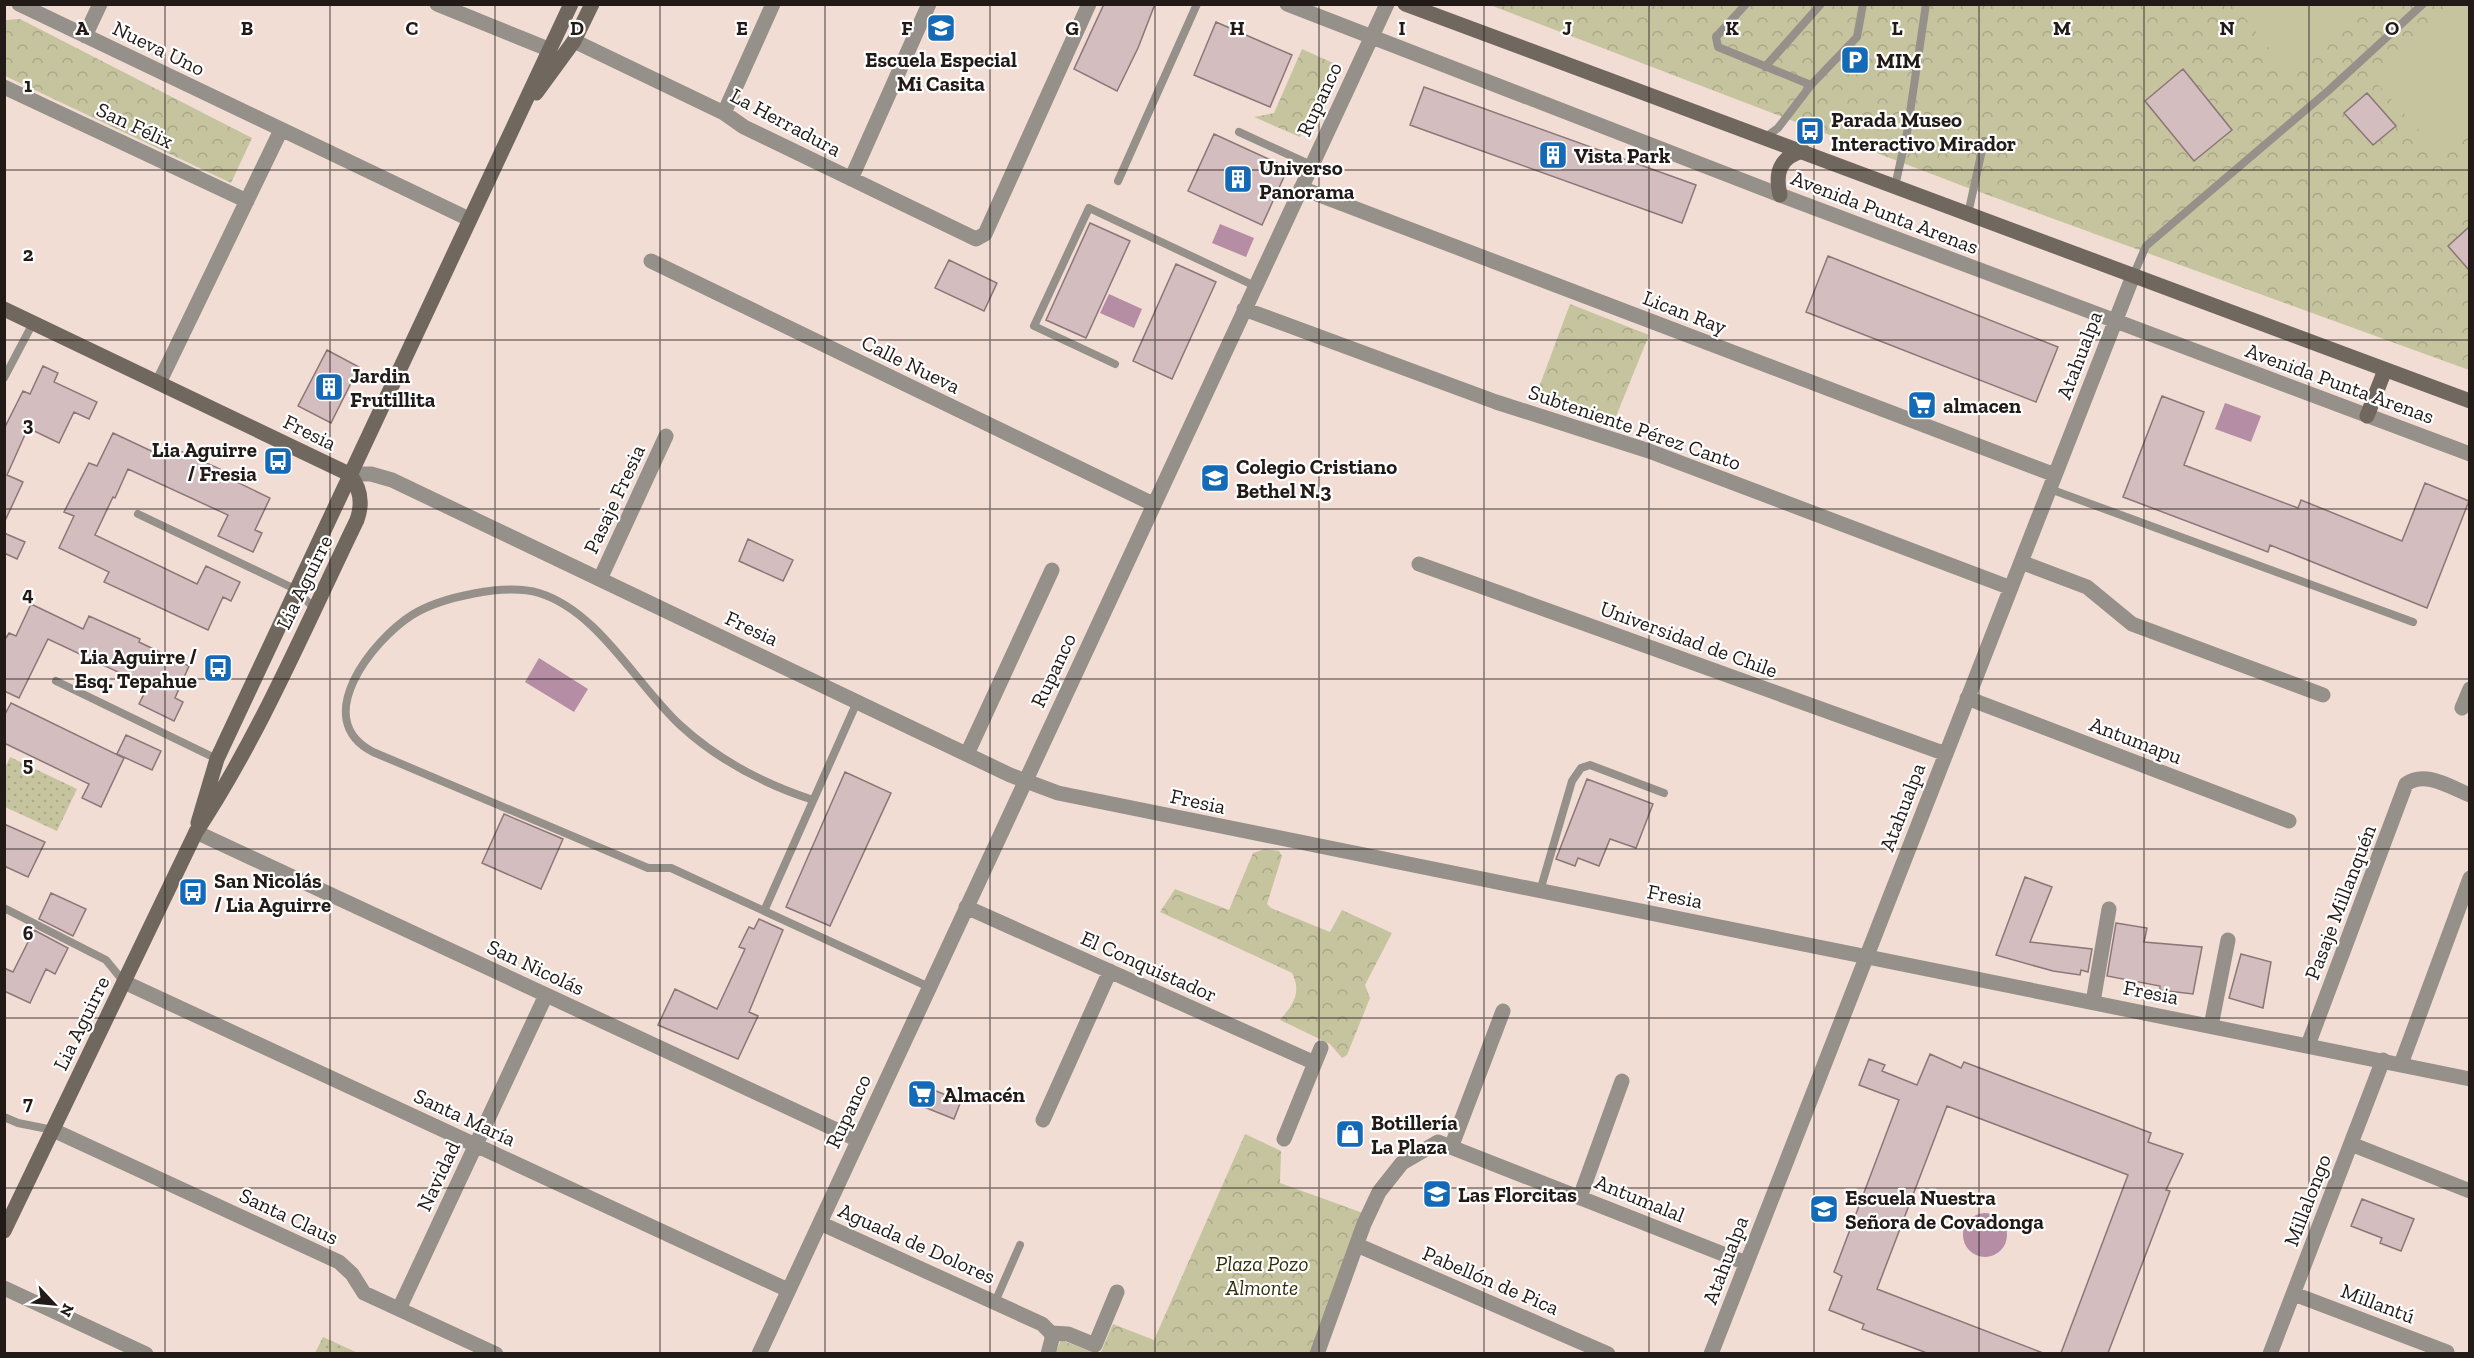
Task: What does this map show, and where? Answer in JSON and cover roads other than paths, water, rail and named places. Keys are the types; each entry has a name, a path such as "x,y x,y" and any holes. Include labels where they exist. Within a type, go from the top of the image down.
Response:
{"main road":[{"name":"Lia Aguirre","path":"196,832 206,788 217,759 571,4"},
{"name":"Lia Aguirre","path":"518,117 574,41 592,4"},
{"name":"Avenida Punta Arenas","path":"1405,4 2469,401"},
{"path":"1780,195 1777,181 1779,169 1788,157 1803,151"},
{"name":"Fresia","path":"4,309 349,474"},
{"path":"2367,416 2385,370"},
{"name":"Lia Aguirre","path":"4,1231 196,832 233,773 360,513 358,488 349,474"}],"street":[{"name":"Nueva Uno","path":"19,4 469,219"},
{"path":"85,36 100,4"},
{"path":"437,4 548,49"},
{"path":"724,113 773,4"},
{"path":"851,179 929,4"},
{"name":"La Herradura","path":"574,41 724,113 744,127 979,239 985,234 1089,4"},
{"name":"Avenida Punta Arenas","path":"1287,4 1780,195 2469,454"},
{"name":"Rupanco","path":"759,1353 1387,4"},
{"name":"San Félix","path":"4,87 247,201"},
{"path":"159,383 281,130"},
{"name":"Lican Ray","path":"1301,188 2052,482"},
{"name":"Calle Nueva","path":"651,261 1153,504"},
{"name":"Atahualpa","path":"1711,1353 2133,276"},
{"name":"Subteniente Pérez Canto","path":"1244,309 1506,405 1649,452 2011,588"},
{"name":"Pasaje Fresia","path":"600,579 666,436"},
{"name":"Fresia","path":"349,474 370,474 392,480 1024,781 1058,794 2469,1078"},
{"path":"2021,562 2087,587 2132,624 2323,695"},
{"name":"Universidad de Chile","path":"1419,564 1946,754"},
{"path":"967,754 1052,570"},
{"path":"2462,708 2469,689"},
{"name":"Antumapu","path":"1967,698 2289,820"},
{"name":"Pasaje Millanquén","path":"2308,1045 2406,784 2415,777 2424,777 2469,795"},
{"name":"San Nicolás","path":"196,832 858,1140"},
{"path":"2401,1064 2469,878"},
{"name":"El Conquistador","path":"966,907 1110,971 1318,1056 1284,1139"},
{"path":"2093,1002 2109,909"},
{"path":"2211,1026 2228,939"},
{"path":"1043,1120 1110,971"},
{"name":"Santa María","path":"124,982 788,1290"},
{"name":"Navidad","path":"399,1309 546,995"},
{"path":"1317,1353 1379,1192 1393,1171 1431,1144 1438,1142 1452,1145 1503,1011"},
{"name":"Millalongo","path":"2270,1353 2383,1060"},
{"path":"1580,1197 1622,1081"},
{"name":"Santa Claus","path":"53,1130 339,1262 352,1274 364,1293 496,1353"},
{"path":"2351,1144 2469,1191"},
{"name":"Antumalal","path":"1452,1145 1746,1263"},
{"name":"Aguada de Dolores","path":"820,1223 996,1302 1042,1324 1051,1333"},
{"name":"Pabellón de Pica","path":"1357,1245 1608,1353"},
{"path":"4,1288 146,1353"},
{"path":"1048,1353 1052,1339 1051,1333 1068,1334 1095,1345 1117,1292"},
{"name":"Millantú","path":"2294,1294 2447,1352"}],"lane":[{"path":"1118,181 1197,4"},
{"path":"1746,4 1718,34 1716,43 1721,49 1812,85"},
{"path":"1765,68 1821,4"},
{"path":"1766,137 1778,128 1812,85 1857,37 1863,4"},
{"path":"1895,186 1907,133 1926,4"},
{"path":"2133,276 2146,246 2328,91 2423,4"},
{"path":"1239,132 1311,165"},
{"path":"1968,214 1984,141"},
{"path":"1115,364 1034,326 1089,208 1255,286"},
{"path":"4,378 33,323"},
{"path":"2052,482 2413,622"},
{"path":"138,514 295,589 314,608"},
{"path":"813,800 752,775 702,743 679,723 582,616 553,597 537,592 494,590 426,607 384,637 365,660 353,682 346,704 350,732 364,747 648,868 672,868 929,987"},
{"path":"56,681 217,759"},
{"path":"764,911 857,702"},
{"path":"1540,891 1572,781 1581,768 1590,765 1664,793"},
{"path":"4,908 106,960 124,982"},
{"path":"4,1117 18,1123 53,1130"},
{"name":"Aguada de Dolores","path":"996,1302 1020,1245"}],"place":[{"name":"Escuela Especial Mi Casita","path":"941,28"},
{"name":"MIM","path":"1855,60"},
{"name":"Parada Museo Interactivo Mirador","path":"1810,131"},
{"name":"Vista Park","path":"1553,155"},
{"name":"Universo Panorama","path":"1238,179"},
{"name":"Jardin Frutillita","path":"329,387"},
{"name":"almacen","path":"1922,405"},
{"name":"Lia Aguirre / Fresia","path":"278,461"},
{"name":"Colegio Cristiano Bethel N.3","path":"1215,478"},
{"name":"Lia Aguirre / Esq. Tepahue","path":"218,668"},
{"name":"San Nicolás / Lia Aguirre","path":"193,892"},
{"name":"Almacén","path":"922,1094"},
{"name":"Botillería La Plaza","path":"1350,1134"},
{"name":"Las Florcitas","path":"1437,1194"},
{"name":"Escuela Nuestra Señora de Covadonga","path":"1824,1209"}],"park label":[{"name":"Plaza Pozo Almonte","path":"1262,1275"}]}
